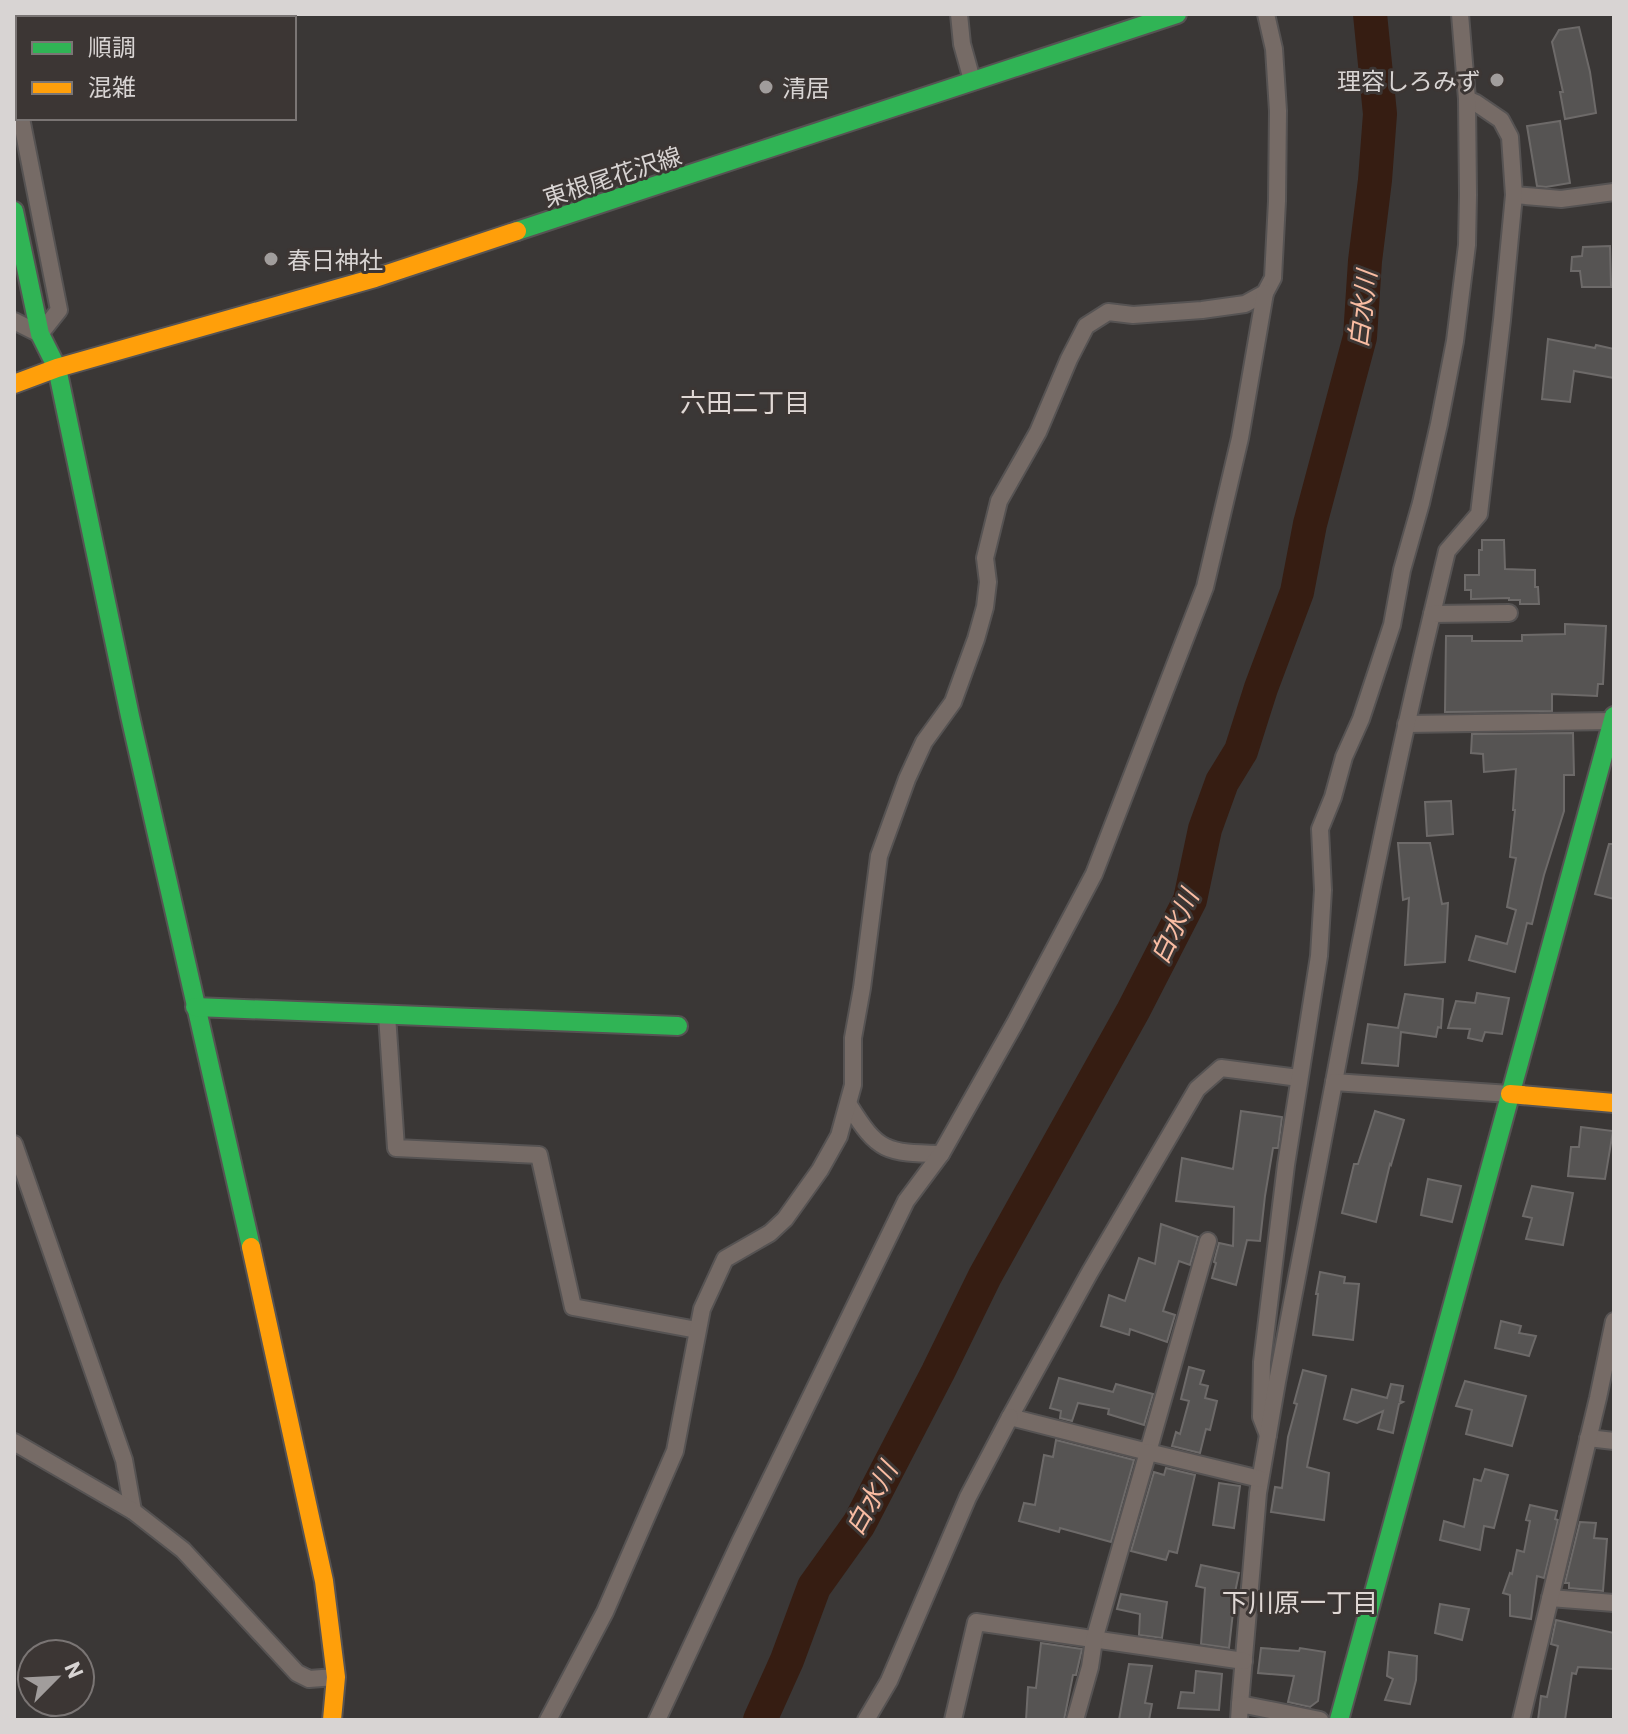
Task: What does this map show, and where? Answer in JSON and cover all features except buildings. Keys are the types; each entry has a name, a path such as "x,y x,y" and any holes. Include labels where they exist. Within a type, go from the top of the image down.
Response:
{"street":[{"path":"959,14 962,44 972,80"},
{"name":"東根尾花沢線","path":"14,384 57,368 375,278 1177,14"},
{"path":"657,1720 906,1201 941,1154 1094,874 1205,587 1240,438 1265,293 1273,278 1278,111 1274,49 1266,14"},
{"path":"1268,1435 1261,1417 1262,1362 1286,1165 1319,956 1323,890 1320,829 1392,625 1455,341 1467,245 1468,195 1467,99 1460,14"},
{"path":"1320,1720 1240,1712 1260,1479 1358,949 1406,724 1447,551 1479,514 1514,195 1510,137 1501,120 1467,99"},
{"path":"21,120 59,310 40,334"},
{"path":"1514,195 1561,199 1614,192"},
{"path":"14,211 40,334 57,368 130,716 321,1566 336,1677 332,1720"},
{"path":"548,1720 605,1612 675,1451 702,1309 725,1259 770,1233 785,1219 839,1136 853,1085 853,1038 879,856 907,779 924,742 953,702 976,639 988,582 985,558 999,501 1038,432 1069,359 1086,326 1108,312 1133,315 1202,310 1245,304 1265,293"},
{"path":"14,321 40,334"},
{"path":"1432,614 1509,613"},
{"path":"1339,1720 1613,718 1406,724"},
{"path":"195,1007 678,1026"},
{"path":"387,1015 396,1148 539,1155 573,1307 697,1330"},
{"path":"866,1720 889,1681 968,1497 1090,1272 1197,1089 1221,1068 1299,1078"},
{"path":"1334,1082 1614,1103"},
{"path":"849,1105 865,1130 887,1149 906,1154 941,1154"},
{"path":"14,1144 124,1460 133,1511"},
{"path":"1075,1720 1094,1640 1208,1241"},
{"path":"1521,1720 1614,1321"},
{"path":"1010,1417 1260,1479"},
{"path":"1588,1438 1614,1441"},
{"path":"14,1442 133,1511 183,1550 297,1673 309,1679 336,1677"},
{"path":"1550,1598 1614,1603"},
{"path":"953,1720 976,1622 1244,1661"}],"waterway":[{"name":"白水川","path":"760,1720 787,1660 814,1587 859,1524 985,1276 1133,1011 1190,900 1205,829 1222,782 1241,751 1297,592 1310,524 1360,337 1380,114 1370,14"}],"traffic: fast":[{"path":"517,231 1177,14"},
{"path":"14,211 40,334 57,368 130,716 251,1247"},
{"path":"1339,1720 1614,716"},
{"path":"195,1007 678,1026"}],"traffic: slow":[{"path":"14,384 57,368 375,278 517,231"},
{"path":"1510,1094 1614,1103"},
{"path":"251,1247 324,1581 336,1677 332,1720"}],"place":[{"name":"理容しろみず","path":"1497,80"},
{"name":"清居","path":"766,87"},
{"name":"春日神社","path":"271,259"}],"district":[{"name":"六田二丁目","path":"745,401"},
{"name":"下川原一丁目","path":"1300,1601"}]}
